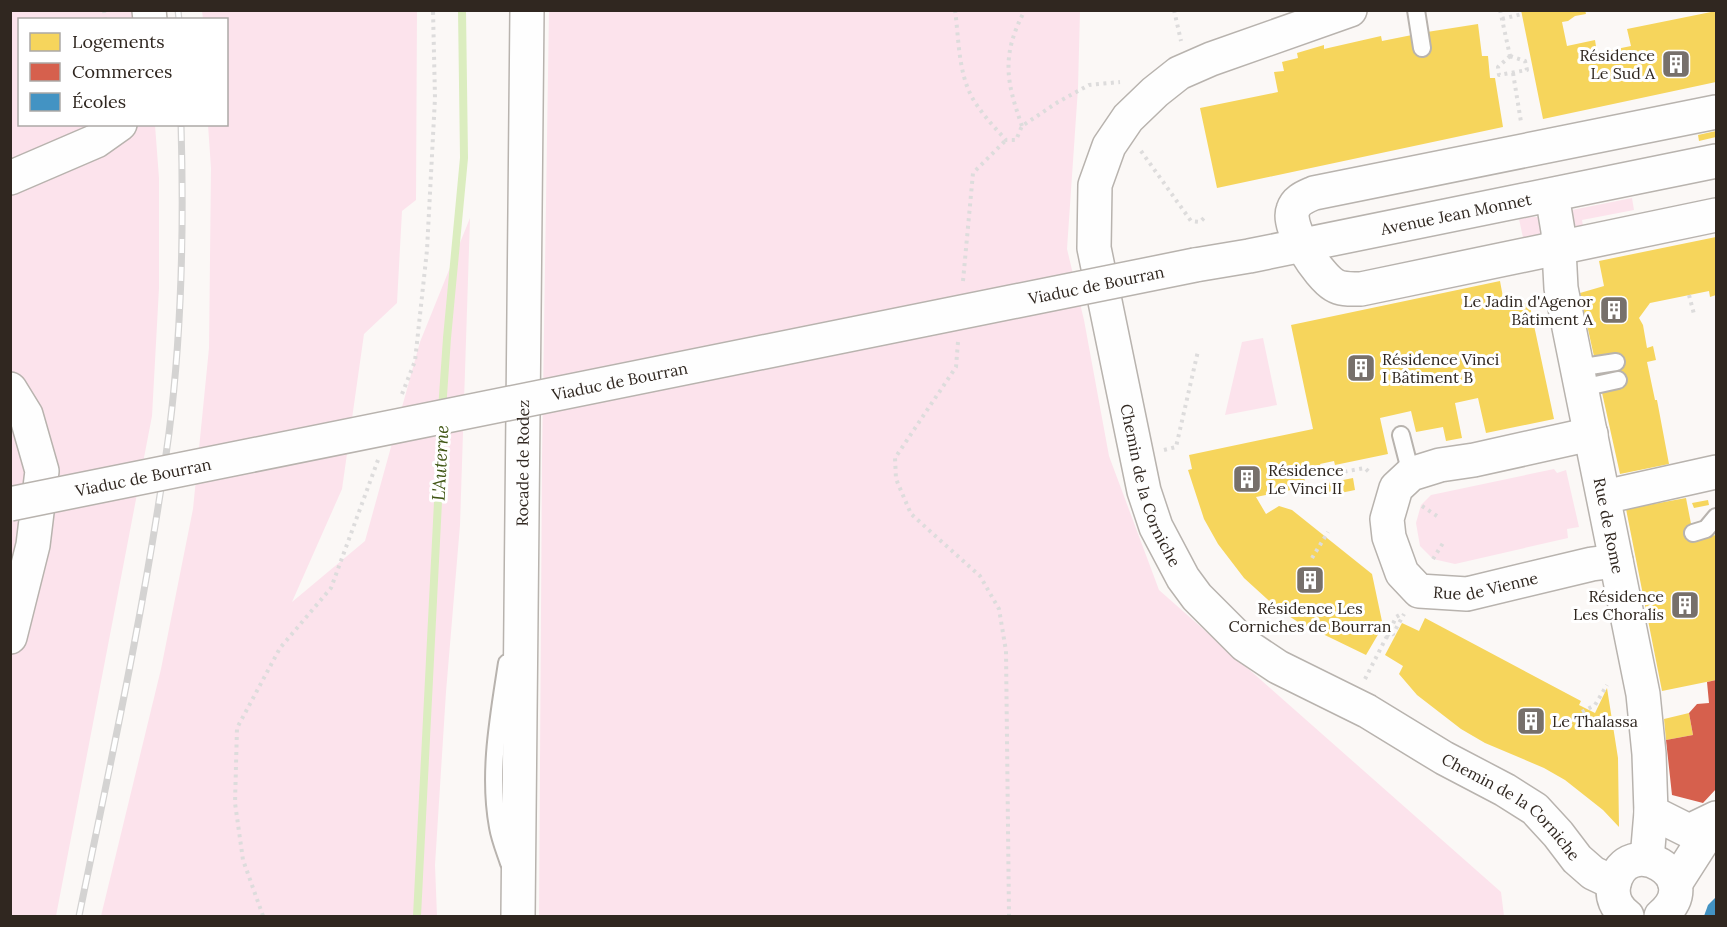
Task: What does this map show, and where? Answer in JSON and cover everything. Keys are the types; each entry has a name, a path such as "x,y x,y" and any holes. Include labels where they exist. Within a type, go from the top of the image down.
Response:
{"street":[{"name":"Rocade de Rodez","path":"518,904 527,10"},
{"name":"Chemin de la Corniche","path":"1350,10 1211,59 1179,74 1155,92 1128,118 1108,146 1095,185 1094,248 1144,491 1156,527 1183,578 1197,597 1245,645 1278,667 1367,711 1535,809 1577,859 1593,873 1614,883"},
{"path":"1716,112 1314,193 1300,199 1293,208 1291,216 1302,246 1324,277 1332,284 1346,289 1361,289 1716,215"},
{"path":"10,178 96,141 117,126"},
{"name":"Avenue Jean Monnet","path":"1195,265 1302,246 1716,161"},
{"name":"Rue de Rome","path":"1552,195 1558,231 1561,288 1643,694 1652,812 1662,870"},
{"name":"Viaduc de Bourran","path":"10,504 1195,265"},
{"path":"10,389 26,415 42,471 33,545 10,637"},
{"path":"1411,474 1440,465 1474,460 1591,434"},
{"name":"Rue de Vienne","path":"1411,474 1395,488 1387,519 1389,537 1402,573 1419,591 1467,594 1592,564 1616,561"},
{"path":"1604,497 1716,476"},
{"path":"1652,812 1689,831 1716,819"},
{"path":"1662,870 1716,819"},
{"path":"1625,916 1614,901 1614,883 1622,867 1630,862 1662,870"},
{"path":"1661,916 1673,903 1662,870"}],"lane":[{"path":"1416,10 1422,48"},
{"path":"1579,378 1616,362"},
{"path":"1579,378 1618,380"},
{"path":"1401,435 1411,474"},
{"path":"1693,533 1706,529 1716,517"}],"path":[{"path":"399,404 415,361 427,250 435,98 433,10"},
{"path":"955,10 963,72 972,98 1006,140"},
{"path":"1022,126 1011,93 1007,59 1013,31 1025,10"},
{"path":"1500,10 1510,56"},
{"path":"1502,19 1522,14"},
{"path":"1510,56 1525,61 1527,70 1500,75 1498,67 1510,56"},
{"path":"1513,73 1522,130"},
{"path":"963,287 973,173 1006,140 1016,140 1022,126 1058,102 1089,85 1126,82"},
{"path":"1144,156 1191,221 1200,222 1205,217"},
{"path":"1689,295 1694,314"},
{"path":"959,333 956,367 895,458 896,479 911,514 980,576 999,609 1006,651 1009,916"},
{"path":"1179,433 1198,351"},
{"path":"263,916 243,860 236,803 237,728 280,648 331,588 379,458"},
{"path":"1337,473 1365,468 1371,474"},
{"path":"1421,505 1437,516"},
{"path":"1312,558 1329,532"},
{"path":"1433,559 1443,543"},
{"path":"1375,659 1386,638 1393,634 1398,619"},
{"path":"1582,712 1595,705 1606,685"}],"shaded area":[{"path":"11,11 149,11 150,18 18,18 18,126 155,126 159,178 159,288 152,416 56,916 11,916"},
{"path":"202,11 417,11 416,200 402,211 397,303 364,334 342,489 292,602 365,541 420,342 470,218 460,525 435,865 437,916 101,916 161,669 193,509 209,348 211,168 208,126 228,126 228,18 203,18"},
{"path":"549,11 1080,11 1078,88 1067,249 1084,320 1109,456 1159,590 1501,892 1504,916 539,916 542,458"},
{"path":"1632,198 1634,210 1582,220 1584,232 1572,232 1569,212 1572,210"},
{"path":"1539,217 1544,221 1549,235 1525,247 1519,219"},
{"path":"1263,338 1277,405 1225,415 1242,342"},
{"path":"1554,469 1557,473 1566,470 1579,527 1567,529 1568,538 1455,564 1433,559 1420,546 1416,523 1421,505 1431,495"}],"building: Logements":[{"path":"1521,10 1585,10 1586,14 1562,22 1567,46 1595,40 1597,53 1631,46 1627,29 1716,11 1716,82 1543,119"},
{"path":"1478,24 1482,56 1488,56 1490,78 1495,78 1503,127 1217,188 1200,108 1278,92 1274,72 1284,71 1282,62 1298,58 1297,53 1324,45 1324,49 1381,36 1382,41 1412,35 1415,50 1430,47 1427,32"},
{"path":"1716,131 1716,137 1699,141 1698,135"},
{"path":"1716,237 1716,295 1710,297 1709,291 1650,303 1639,318 1643,325 1647,348 1653,346 1656,360 1647,362 1669,464 1620,474 1580,293 1604,286 1599,261"},
{"path":"1500,281 1505,308 1529,302 1554,419 1486,433 1478,398 1455,403 1462,438 1446,441 1443,427 1416,432 1411,411 1380,418 1388,454 1335,465 1334,461 1320,464 1321,467 1303,471 1306,487 1256,497 1266,514 1279,506 1292,510 1372,574 1383,626 1366,655 1298,622 1278,609 1244,578 1218,544 1204,519 1188,470 1192,469 1189,455 1313,429 1291,325"},
{"path":"1353,478 1355,490 1326,496 1323,484"},
{"name":"Résidence Les Choralis","path":"1686,498 1694,539 1716,535 1716,680 1662,691 1626,509"},
{"path":"1708,500 1709,505 1694,508 1692,503"},
{"name":"Le Thalassa","path":"1425,618 1581,701 1579,705 1595,713 1607,688 1618,758 1619,827 1603,810 1565,780 1544,768 1485,743 1461,729 1417,695 1399,674 1403,666 1385,655 1402,623 1419,631"},
{"path":"1689,713 1693,735 1666,740 1664,719"}],"building: Commerces":[{"path":"1716,680 1716,789 1703,803 1672,795 1666,740 1693,735 1689,713 1697,704 1709,703 1707,682"}],"building: Écoles":[{"path":"1716,897 1716,916 1704,916 1708,905"}],"waterway":[{"name":"L'Auterne","path":"442,410 464,158 462,10"},
{"name":"L'Auterne","path":"417,916 442,423"}],"railway":[{"path":"178,10 179,18"},
{"path":"79,916 140,615 169,433 177,356 181,279 181,126"}],"place":[{"name":"Résidence Le Sud A","path":"1676,64"},
{"name":"Le Jadin d'Agenor Bâtiment A","path":"1614,310"},
{"name":"Résidence Vinci I Bâtiment B","path":"1361,368"},
{"name":"Résidence Le Vinci II","path":"1247,479"},
{"name":"Résidence Les Corniches de Bourran","path":"1310,580"},
{"name":"Résidence Les Choralis","path":"1685,605"},
{"name":"Le Thalassa","path":"1531,721"}]}
